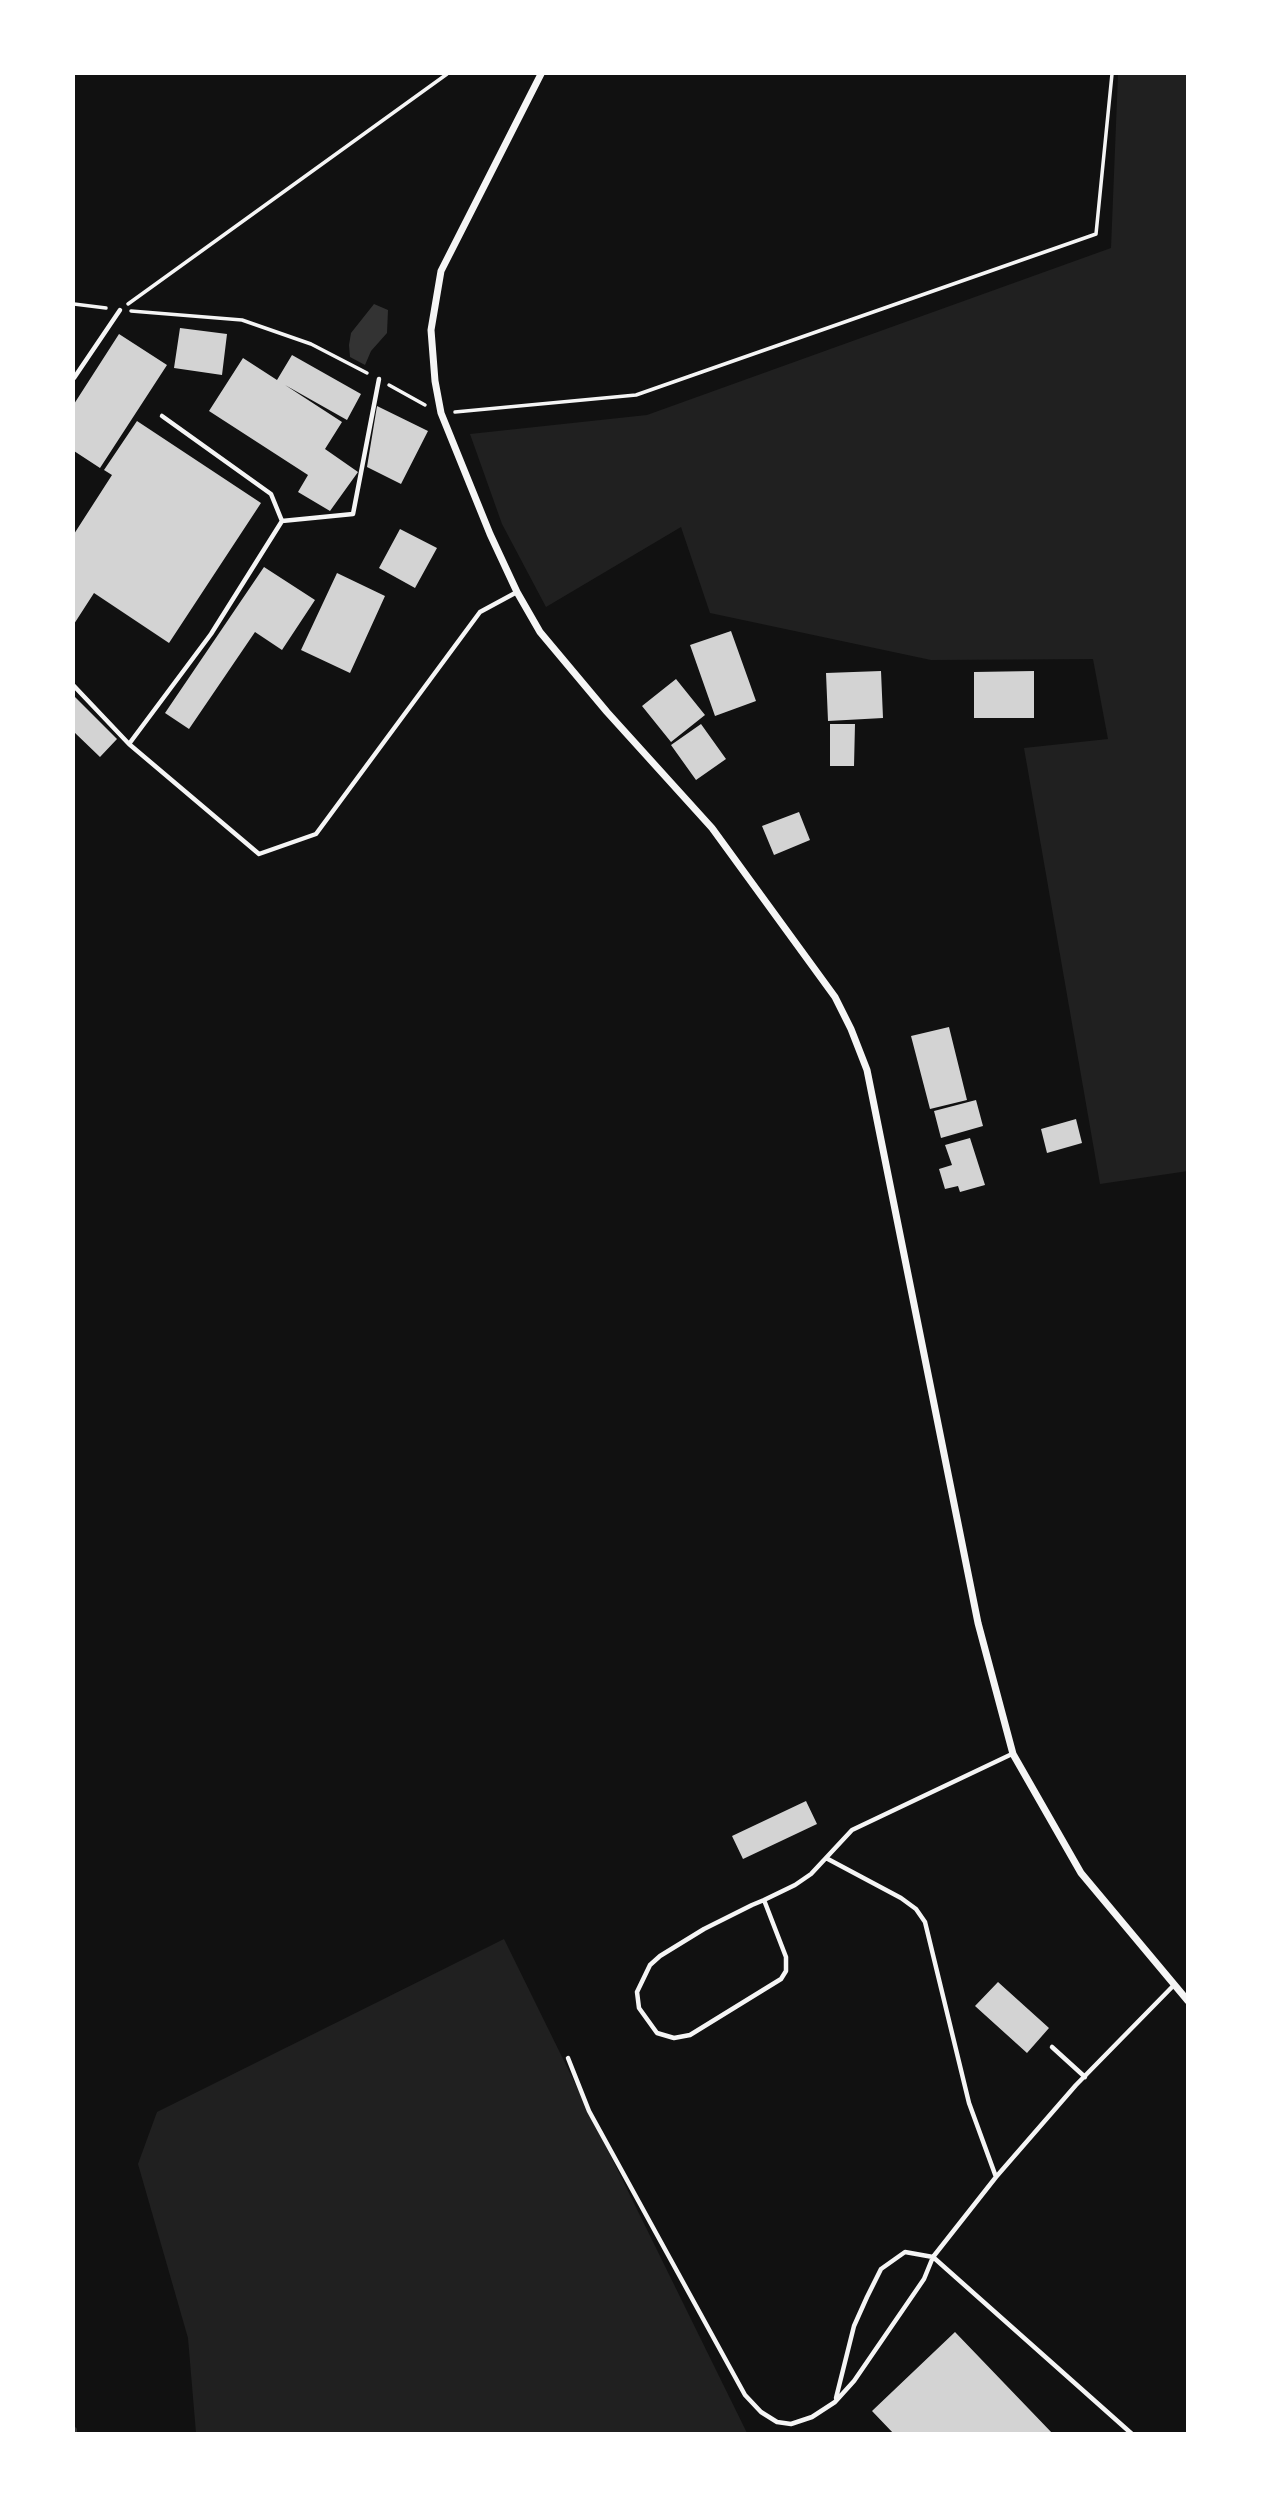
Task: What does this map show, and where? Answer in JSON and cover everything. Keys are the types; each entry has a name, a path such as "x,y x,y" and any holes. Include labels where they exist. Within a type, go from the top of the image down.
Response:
{"street":[{"path":"541,74 441,271 431,330 435,381 441,413 517,592 548,642 712,828 835,997 851,1029 867,1070 978,1623 1013,1754 1081,1873 1188,2001"}],"lane":[{"path":"74,378 120,310"},
{"path":"282,521 353,514 379,379"},
{"path":"162,416 271,494 282,521"},
{"path":"129,744 211,634 282,521"},
{"path":"74,686 129,744 259,855 316,834 480,612 517,592"},
{"path":"764,1900 786,1957 786,1971 781,1979 690,2035 674,2038 657,2033 645,2021 637,1992 650,1965 704,1929 795,1885 811,1874 852,1830 1013,1754"},
{"path":"826,1858 901,1898 916,1909 925,1922 969,2103 996,2177"},
{"path":"568,2058 589,2111 745,2395 761,2412 777,2422 791,2424 811,2417 835,2402 854,2381 924,2279 933,2257 996,2177 1084,2077 1174,1985"},
{"path":"1052,2047 1084,2077"},
{"path":"835,2402 854,2326 881,2269 905,2252 933,2257 1132,2434"}],"path":[{"path":"120,310 447,74"},
{"path":"74,304 242,320 311,344 441,413 636,395 1096,234 1112,74"}],"shaded area":[{"path":"1187,74 1188,1171 1100,1184 1024,748 1108,739 1093,659 931,660 710,613 681,527 546,607 502,524 470,434 647,415 1111,248 1118,75"},
{"path":"374,304 388,310 387,333 371,351 365,365 350,357 349,345 351,333"},
{"path":"504,1939 747,2433 196,2433 188,2338 138,2164 157,2112"}],"building":[{"path":"180,328 227,334 222,375 174,368"},
{"path":"119,334 167,365 100,468 74,451 74,404"},
{"path":"292,355 361,394 347,420 285,385 342,422 325,449 358,472 330,511 298,492 308,475 209,411 243,358 277,380"},
{"path":"377,406 428,431 401,484 367,467"},
{"path":"137,421 261,503 169,643 94,593 74,624 74,534 112,475 104,470"},
{"path":"400,529 437,548 415,588 379,568"},
{"path":"264,567 315,600 282,650 255,632 189,729 165,713"},
{"path":"337,573 385,596 350,673 301,650"},
{"path":"731,631 756,701 715,716 690,645"},
{"path":"881,671 883,718 828,721 826,673"},
{"path":"1034,671 1034,718 974,718 974,672"},
{"path":"676,679 705,715 671,742 642,706"},
{"path":"74,696 117,739 100,757 74,732"},
{"path":"701,724 726,759 696,780 671,745"},
{"path":"830,724 855,724 854,766 830,766"},
{"path":"799,812 810,840 774,855 762,826"},
{"path":"949,1027 967,1100 930,1109 911,1036"},
{"path":"976,1100 983,1126 941,1138 934,1111"},
{"path":"1076,1119 1082,1143 1047,1153 1041,1129"},
{"path":"970,1138 985,1185 960,1192 958,1186 945,1189 939,1169 952,1165 945,1145"},
{"path":"806,1801 817,1824 743,1859 732,1836"},
{"path":"998,1982 1049,2028 1027,2053 975,2006"},
{"path":"955,2332 1053,2434 894,2434 872,2411"}]}
